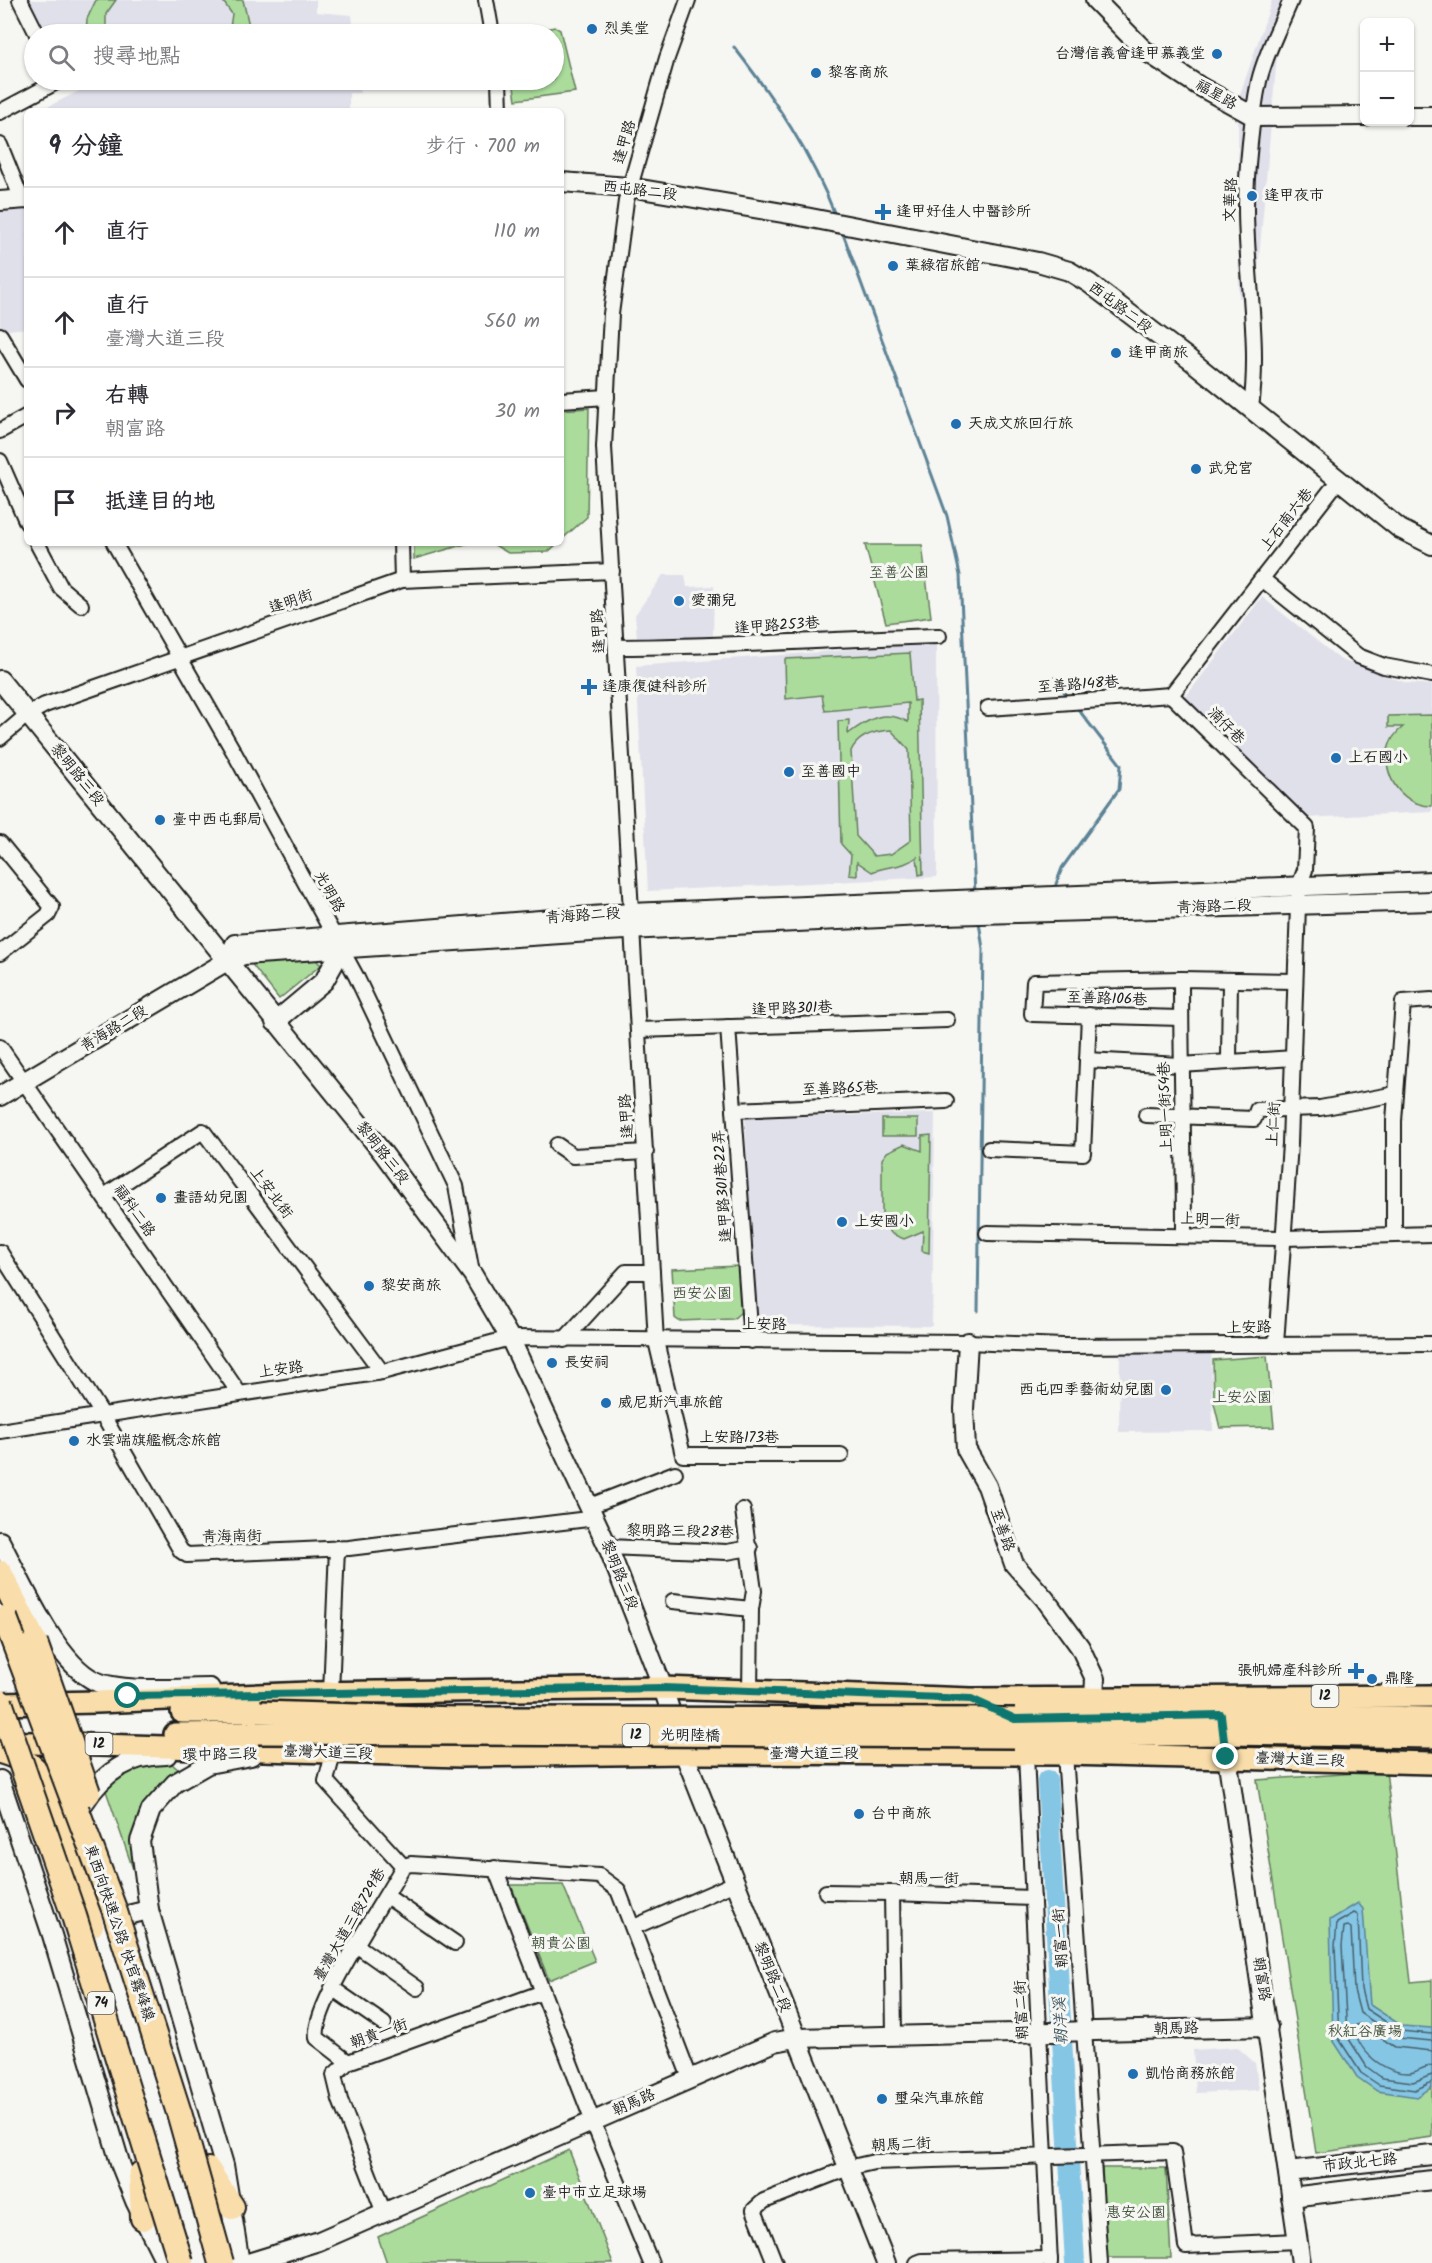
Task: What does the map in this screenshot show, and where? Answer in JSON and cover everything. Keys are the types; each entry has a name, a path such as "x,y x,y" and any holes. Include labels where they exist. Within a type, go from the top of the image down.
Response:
{"highway":[{"path":"0,1573 9,1609 35,1643 79,1767 127,1908 208,2170 232,2207"},
{"name":"東西向快速公路 快官霧峰線","path":"9,1609 18,1652 117,1920 180,2116 221,2263"},
{"name":"74","path":"0,1702 2,1750 59,1915 141,2174 143,2218"},
{"path":"52,1744 79,1767"},
{"path":"2,1750 23,1759 39,1771 51,1791 97,1923"},
{"name":"74","path":"2,1750 74,1916 181,2263"}],"main road":[{"name":"臺灣大道三段","path":"97,1707 308,1693 663,1688 971,1699 1094,1696 1221,1715 1432,1737"},
{"name":"臺灣大道三段","path":"971,1699 1015,1728 1221,1715 1432,1696"},
{"name":"12","path":"0,1702 97,1707 259,1723"},
{"name":"12","path":"0,1711 97,1707"},
{"name":"臺灣大道三段","path":"1221,1715 1432,1718"},
{"name":"12","path":"2,1750 106,1734 259,1723"},
{"name":"光明陸橋","path":"259,1723 1015,1728"},
{"name":"臺灣大道三段","path":"2,1750 197,1748 333,1754 460,1756 684,1753 1065,1754 1432,1763"}],"street":[{"path":"20,0 32,24"},
{"path":"486,0 490,24"},
{"name":"逢甲路","path":"656,1341 604,447 612,303 629,187 667,58 688,0"},
{"name":"福星路","path":"1095,0 1144,50 1208,92 1255,117 1360,116"},
{"name":"文華路","path":"1251,408 1255,379 1246,206 1259,81 1270,48 1291,0"},
{"path":"0,112 41,90"},
{"path":"499,90 500,108"},
{"path":"1414,116 1432,116"},
{"path":"0,145 24,199 0,201"},
{"name":"西屯路二段","path":"564,182 629,187 825,220 1038,262 1069,271 1251,408 1400,530 1432,545"},
{"path":"0,335 24,375"},
{"path":"564,400 607,397"},
{"path":"0,431 24,418"},
{"path":"0,461 24,516"},
{"name":"上石南六巷","path":"1262,579 1338,481"},
{"path":"39,546 62,588 81,605"},
{"name":"光明路","path":"116,546 338,942 456,1186 473,1275"},
{"path":"401,546 402,580"},
{"name":"逢明街","path":"0,738 28,714 45,705 402,580 612,571"},
{"path":"1171,695 1262,579 1358,656 1384,666 1432,675"},
{"name":"逢甲路253巷","path":"617,646 723,646 842,638 939,636"},
{"name":"黎明路三段","path":"0,680 383,1153 473,1275 510,1338 593,1512 663,1688"},
{"name":"至善路148巷","path":"988,708 1171,695"},
{"name":"湳仔巷","path":"1171,695 1307,828 1305,870 1299,886 1298,905"},
{"path":"0,843 52,907 48,915 0,953"},
{"name":"青海路二段","path":"997,907 1299,886 1432,881"},
{"name":"青海路二段","path":"0,1096 226,961 236,944 338,942 631,921 951,908 1298,905 1432,901"},
{"name":"上仁街","path":"1276,1344 1285,1238 1294,1058 1298,905"},
{"path":"275,1022 324,981 338,942"},
{"path":"1181,979 1295,981"},
{"name":"至善路106巷","path":"1181,979 1034,982 1032,1014 1181,1018"},
{"name":"上明一街54巷","path":"1181,979 1180,1065 1184,1117 1184,1235"},
{"path":"1229,1060 1230,981"},
{"path":"1394,1234 1396,1094 1403,1002 1432,1000"},
{"path":"989,1149 1083,1153 1089,1015"},
{"name":"逢甲路301巷","path":"638,1030 947,1020"},
{"name":"逢甲路301巷22弄","path":"728,1027 751,1341"},
{"name":"福科二路","path":"0,1047 239,1393"},
{"path":"1087,1060 1180,1065 1229,1060 1294,1058"},
{"path":"1146,1115 1254,1119 1257,1110 1329,1107 1396,1094"},
{"name":"至善路65巷","path":"734,1110 946,1101"},
{"name":"上安北街","path":"104,1196 204,1131 382,1372"},
{"path":"557,1145 573,1156 645,1152"},
{"name":"上明一街","path":"987,1233 1285,1238 1432,1233"},
{"name":"青海南街","path":"0,1252 102,1414 181,1551 187,1555 338,1548 593,1512 675,1473"},
{"path":"564,1340 626,1272 652,1272"},
{"name":"上安路","path":"0,1431 382,1372 510,1338 968,1342 1062,1346 1432,1344"},
{"name":"上安路173巷","path":"656,1341 683,1455 841,1455"},
{"name":"至善路","path":"968,1342 964,1409 966,1449 987,1486 1014,1564 1045,1599 1080,1647 1095,1679 1094,1696"},
{"path":"743,1510 750,1548 754,1591 751,1609 750,1692"},
{"path":"0,1541 59,1649 76,1668 96,1682 118,1687 272,1689 308,1693"},
{"name":"黎明路三段28巷","path":"608,1546 727,1551 750,1548"},
{"path":"331,1693 338,1548"},
{"path":"673,1601 751,1609"},
{"path":"0,1636 7,1650 31,1675 68,1697 308,1693"},
{"name":"黎明路二段","path":"663,1688 684,1753 886,2263"},
{"name":"朝富路","path":"1221,1715 1301,2263"},
{"path":"2,1750 52,1935 121,2166 143,2218 166,2263"},
{"name":"臺灣大道三段729巷","path":"333,1754 326,1781 403,1866 388,1897 356,1945 332,1988 315,2028 317,2038 348,2062"},
{"name":"環中路三段","path":"240,2263 224,2165 149,1910 140,1855 142,1834 151,1810 175,1783 208,1764 233,1758 333,1754"},
{"name":"環中路三段","path":"195,2263 97,1923 75,1836 76,1818 85,1801 105,1775 128,1761 148,1755 333,1754"},
{"name":"朝富一街","path":"1065,1754 1100,2263"},
{"name":"朝富二街","path":"1026,1755 1050,2261"},
{"path":"403,1866 411,1864 495,1868 599,1876 618,1890 690,2078"},
{"path":"495,1868 593,2122 651,2263"},
{"path":"634,1927 735,1883"},
{"path":"826,1892 892,1893"},
{"name":"朝馬一街","path":"894,2035 892,1893 1033,1898"},
{"path":"388,1897 455,1943"},
{"path":"52,1935 149,1910"},
{"name":"環中路三段","path":"97,1923 210,2263"},
{"path":"356,1945 417,1988"},
{"path":"332,1988 384,2024"},
{"name":"朝貴一街","path":"384,2213 334,2075 348,2062 543,1992"},
{"name":"朝馬路","path":"248,2263 319,2241 775,2042 796,2038 894,2035 1268,2027"},
{"path":"1092,2154 1173,2152 1185,2246 1298,2241"},
{"name":"朝馬二街","path":"775,2263 754,2210 765,2201 848,2168 874,2162 1092,2154"},
{"name":"市政北七路","path":"1288,2171 1432,2155"},
{"name":"市政北七路","path":"1291,2197 1432,2180"},
{"path":"916,2263 922,2261 1050,2261"}],"shaded area":[{"path":"29,0 316,0 316,12 352,15 353,24 42,24"},
{"name":"逢甲夜市","path":"1272,0 1294,0 1279,33 1256,292 1239,298 1238,101"},
{"path":"360,90 360,93 349,93 349,108 45,108 79,91"},
{"path":"24,210 24,328 8,330 0,326 0,212"},
{"name":"愛彌兒","path":"663,575 685,575 687,587 714,586 713,638 637,638 635,615"},
{"name":"上石國小","path":"1262,597 1341,660 1407,683 1432,685 1432,812 1305,818 1181,703"},
{"name":"至善國中","path":"936,643 937,877 648,891 636,666"},
{"name":"上安國小","path":"935,1113 932,1326 756,1325 745,1118"},
{"name":"西屯四季藝術幼兒園","path":"1211,1348 1213,1431 1119,1432 1120,1349"},
{"path":"1237,2047 1255,2063 1259,2090 1196,2093 1193,2050"}],"green space":[{"path":"96,0 116,0 106,14 106,24 87,24"},
{"path":"222,0 243,0 249,24 230,24 232,14"},
{"path":"564,47 575,92 516,100 514,90 564,90"},
{"path":"589,408 587,517 564,537 564,410"},
{"name":"至善公園","path":"865,545 922,545 931,617 886,623"},
{"path":"414,546 459,546 414,559"},
{"path":"496,546 555,546 548,552 508,553"},
{"path":"910,653 914,701 919,700 923,874 919,875 917,857 906,863 872,872 857,862 857,876 849,875 851,855 841,844 838,721 849,720 848,734 869,720 884,716 908,722 908,703 825,711 822,695 786,699 785,659","holes":["891,730 909,750 911,840 891,854 874,856 856,836 851,751 858,741 868,735"]},
{"path":"1432,715 1432,806 1418,804 1406,797 1390,776 1387,763 1388,750 1393,738 1403,727 1388,727 1388,716"},
{"path":"314,958 321,965 279,999 250,962"},
{"path":"882,1119 918,1119 918,1136 882,1136"},
{"path":"931,1135 929,1253 922,1251 923,1231 904,1239 892,1234 882,1222 882,1159 887,1152 904,1144 922,1151 922,1136"},
{"name":"西安公園","path":"739,1266 741,1312 733,1319 679,1321 675,1318 672,1269"},
{"name":"上安公園","path":"1267,1356 1274,1427 1220,1428 1214,1403 1213,1360"},
{"path":"164,1757 180,1771 166,1783 140,1875 134,1872 104,1785 109,1779"},
{"name":"秋紅谷廣場","path":"1386,1771 1411,1982 1432,1980 1432,2137 1316,2153 1257,1780"},
{"name":"朝貴公園","path":"511,1885 563,1885 595,1961 549,1980"},
{"name":"臺中市立足球場","path":"569,2150 613,2263 387,2263 378,2237"},
{"name":"惠安公園","path":"1102,2168 1166,2168 1171,2258 1106,2258"}],"water":[{"path":"1358,1903 1363,1909 1370,2005 1402,2026 1432,2028 1432,2087 1417,2097 1377,2091 1357,2077 1333,2040 1330,1920"}],"waterway":[{"path":"734,47 764,87 804,149 836,217"},
{"path":"842,231 947,516 960,575 975,894"},
{"path":"1054,678 1069,698"},
{"path":"1056,884 1062,868 1119,789 1121,765 1075,705"},
{"path":"978,1311 983,949 979,922"},
{"name":"朝洋溪","path":"1047,1780 1075,2263"}],"place":[{"name":"烈美堂","path":"592,29"},
{"name":"台灣信義會逢甲慕義堂","path":"1217,54"},
{"name":"黎客商旅","path":"816,73"},
{"name":"逢甲夜市","path":"1252,196"},
{"name":"逢甲好佳人中醫診所","path":"883,212"},
{"name":"葉綠宿旅館","path":"893,266"},
{"name":"逢甲商旅","path":"1116,353"},
{"name":"天成文旅回行旅","path":"956,424"},
{"name":"武兌宮","path":"1196,469"},
{"name":"愛彌兒","path":"679,601"},
{"name":"逢康復健科診所","path":"589,687"},
{"name":"上石國小","path":"1336,758"},
{"name":"至善國中","path":"789,772"},
{"name":"臺中西屯郵局","path":"160,820"},
{"name":"畫語幼兒園","path":"161,1198"},
{"name":"上安國小","path":"842,1222"},
{"name":"黎安商旅","path":"369,1286"},
{"name":"長安祠","path":"552,1363"},
{"name":"西屯四季藝術幼兒園","path":"1166,1390"},
{"name":"威尼斯汽車旅館","path":"606,1403"},
{"name":"水雲端旗艦概念旅館","path":"74,1441"},
{"name":"張帆婦產科診所","path":"1356,1671"},
{"name":"鼎隆","path":"1372,1679"},
{"name":"台中商旅","path":"859,1814"},
{"name":"凱怡商務旅館","path":"1133,2074"},
{"name":"璽朵汽車旅館","path":"882,2099"},
{"name":"臺中市立足球場","path":"530,2193"}],"route":[{"path":"128,1696 274,1692 663,1688 971,1699 1015,1719 1221,1715 1226,1757"}]}
